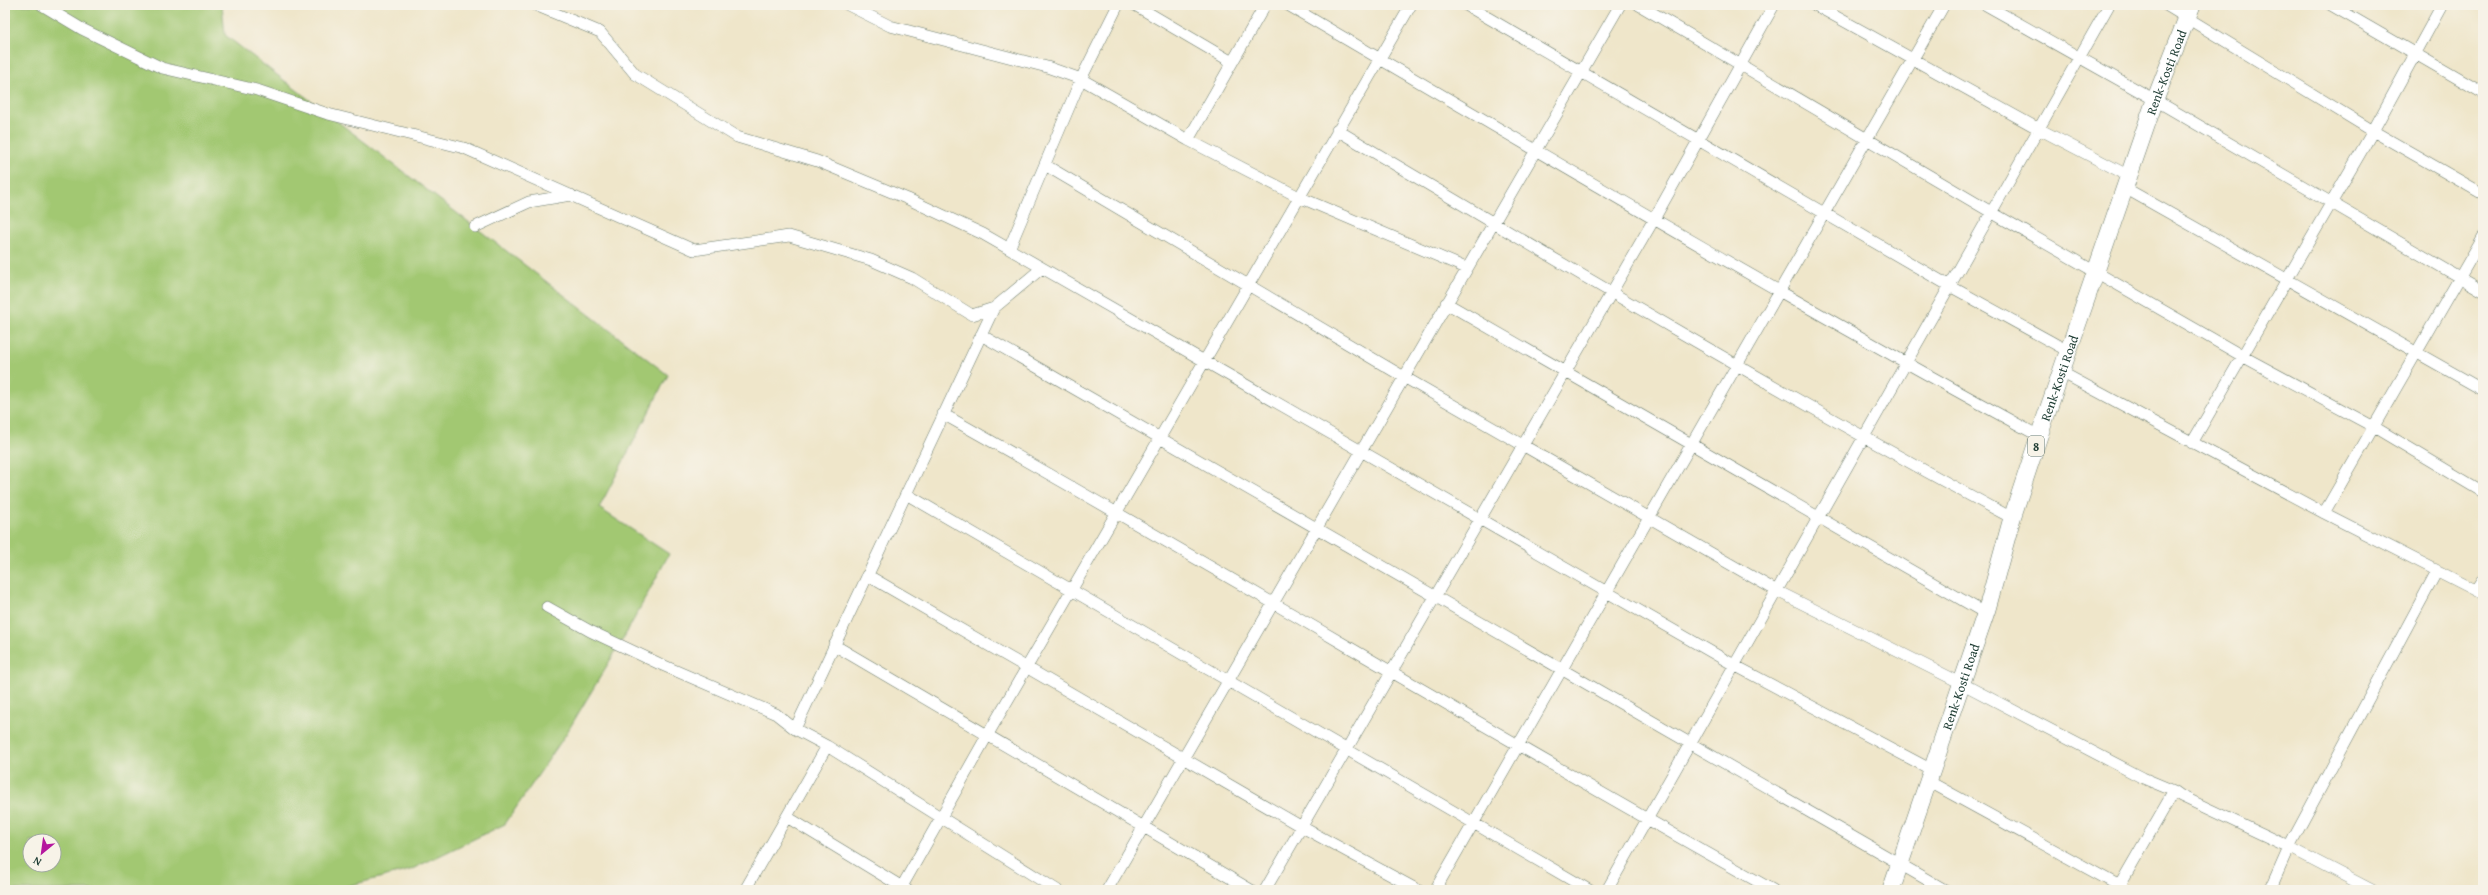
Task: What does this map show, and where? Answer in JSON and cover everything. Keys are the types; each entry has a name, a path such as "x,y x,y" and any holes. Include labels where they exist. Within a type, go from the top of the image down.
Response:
{"main road":[{"name":"Renk-Kosti Road","path":"1890,890 1985,613 2012,518 2039,436 2155,100 2190,10"}],"street":[{"path":"42,5 82,29 162,68 258,90 328,114 464,148 694,250 789,236 871,260 912,278 972,315 994,308 1042,268"},
{"path":"535,5 600,32 635,74 737,137 817,161 908,198 1009,249 1479,520 1930,775 2121,889 2174,791"},
{"path":"848,5 890,26 1047,67 1081,79 1188,140 1299,197 1466,268"},
{"path":"1009,249 1081,79 1118,5"},
{"path":"1135,5 1232,62"},
{"path":"1188,140 1265,5"},
{"path":"1288,5 1653,221 1905,364 2039,436"},
{"path":"787,817 903,889 988,734 1337,130 1411,5"},
{"path":"1466,5 1948,285 2068,351"},
{"path":"1107,890 1492,222 1620,5"},
{"path":"1639,5 1991,212 2244,357 2374,427 2483,492"},
{"path":"1265,890 1653,221 1774,5"},
{"path":"1815,5 2039,129 2288,278 2483,390"},
{"path":"1435,890 1865,138 1944,5"},
{"path":"1986,5 2155,100 2330,204 2483,292"},
{"path":"1607,890 1905,364 1948,285 2109,5"},
{"path":"2166,5 2190,10 2373,131 2483,194"},
{"path":"2331,5 2483,93"},
{"path":"2192,443 2244,357 2373,131 2414,53 2442,5"},
{"path":"1337,130 1736,366 1863,438 2012,518"},
{"path":"1045,165 1249,284 1404,377 1776,591 1961,683 2143,778 2174,791 2180,796 2289,847 2366,889"},
{"path":"475,227 529,202 572,195"},
{"path":"2324,513 2483,237"},
{"path":"1446,303 1985,613"},
{"path":"795,729 994,308"},
{"path":"981,335 1435,596 1689,745 1945,890"},
{"path":"2062,372 2324,513 2480,593 2483,580"},
{"path":"944,414 1274,602 1647,819 1773,890"},
{"path":"906,494 1589,890"},
{"path":"2270,890 2289,847 2437,571"},
{"path":"867,575 1026,669 1183,759 1302,827 1418,890"},
{"path":"547,607 590,631 660,664 776,714 795,729 828,746 941,819 1058,890"},
{"path":"834,645 988,734 1251,890"},
{"path":"745,890 828,746"}],"green space":[{"path":"5,5 222,5 225,35 668,375 599,508 669,554 627,632 566,734 505,824 410,870 332,890 5,890"}]}
